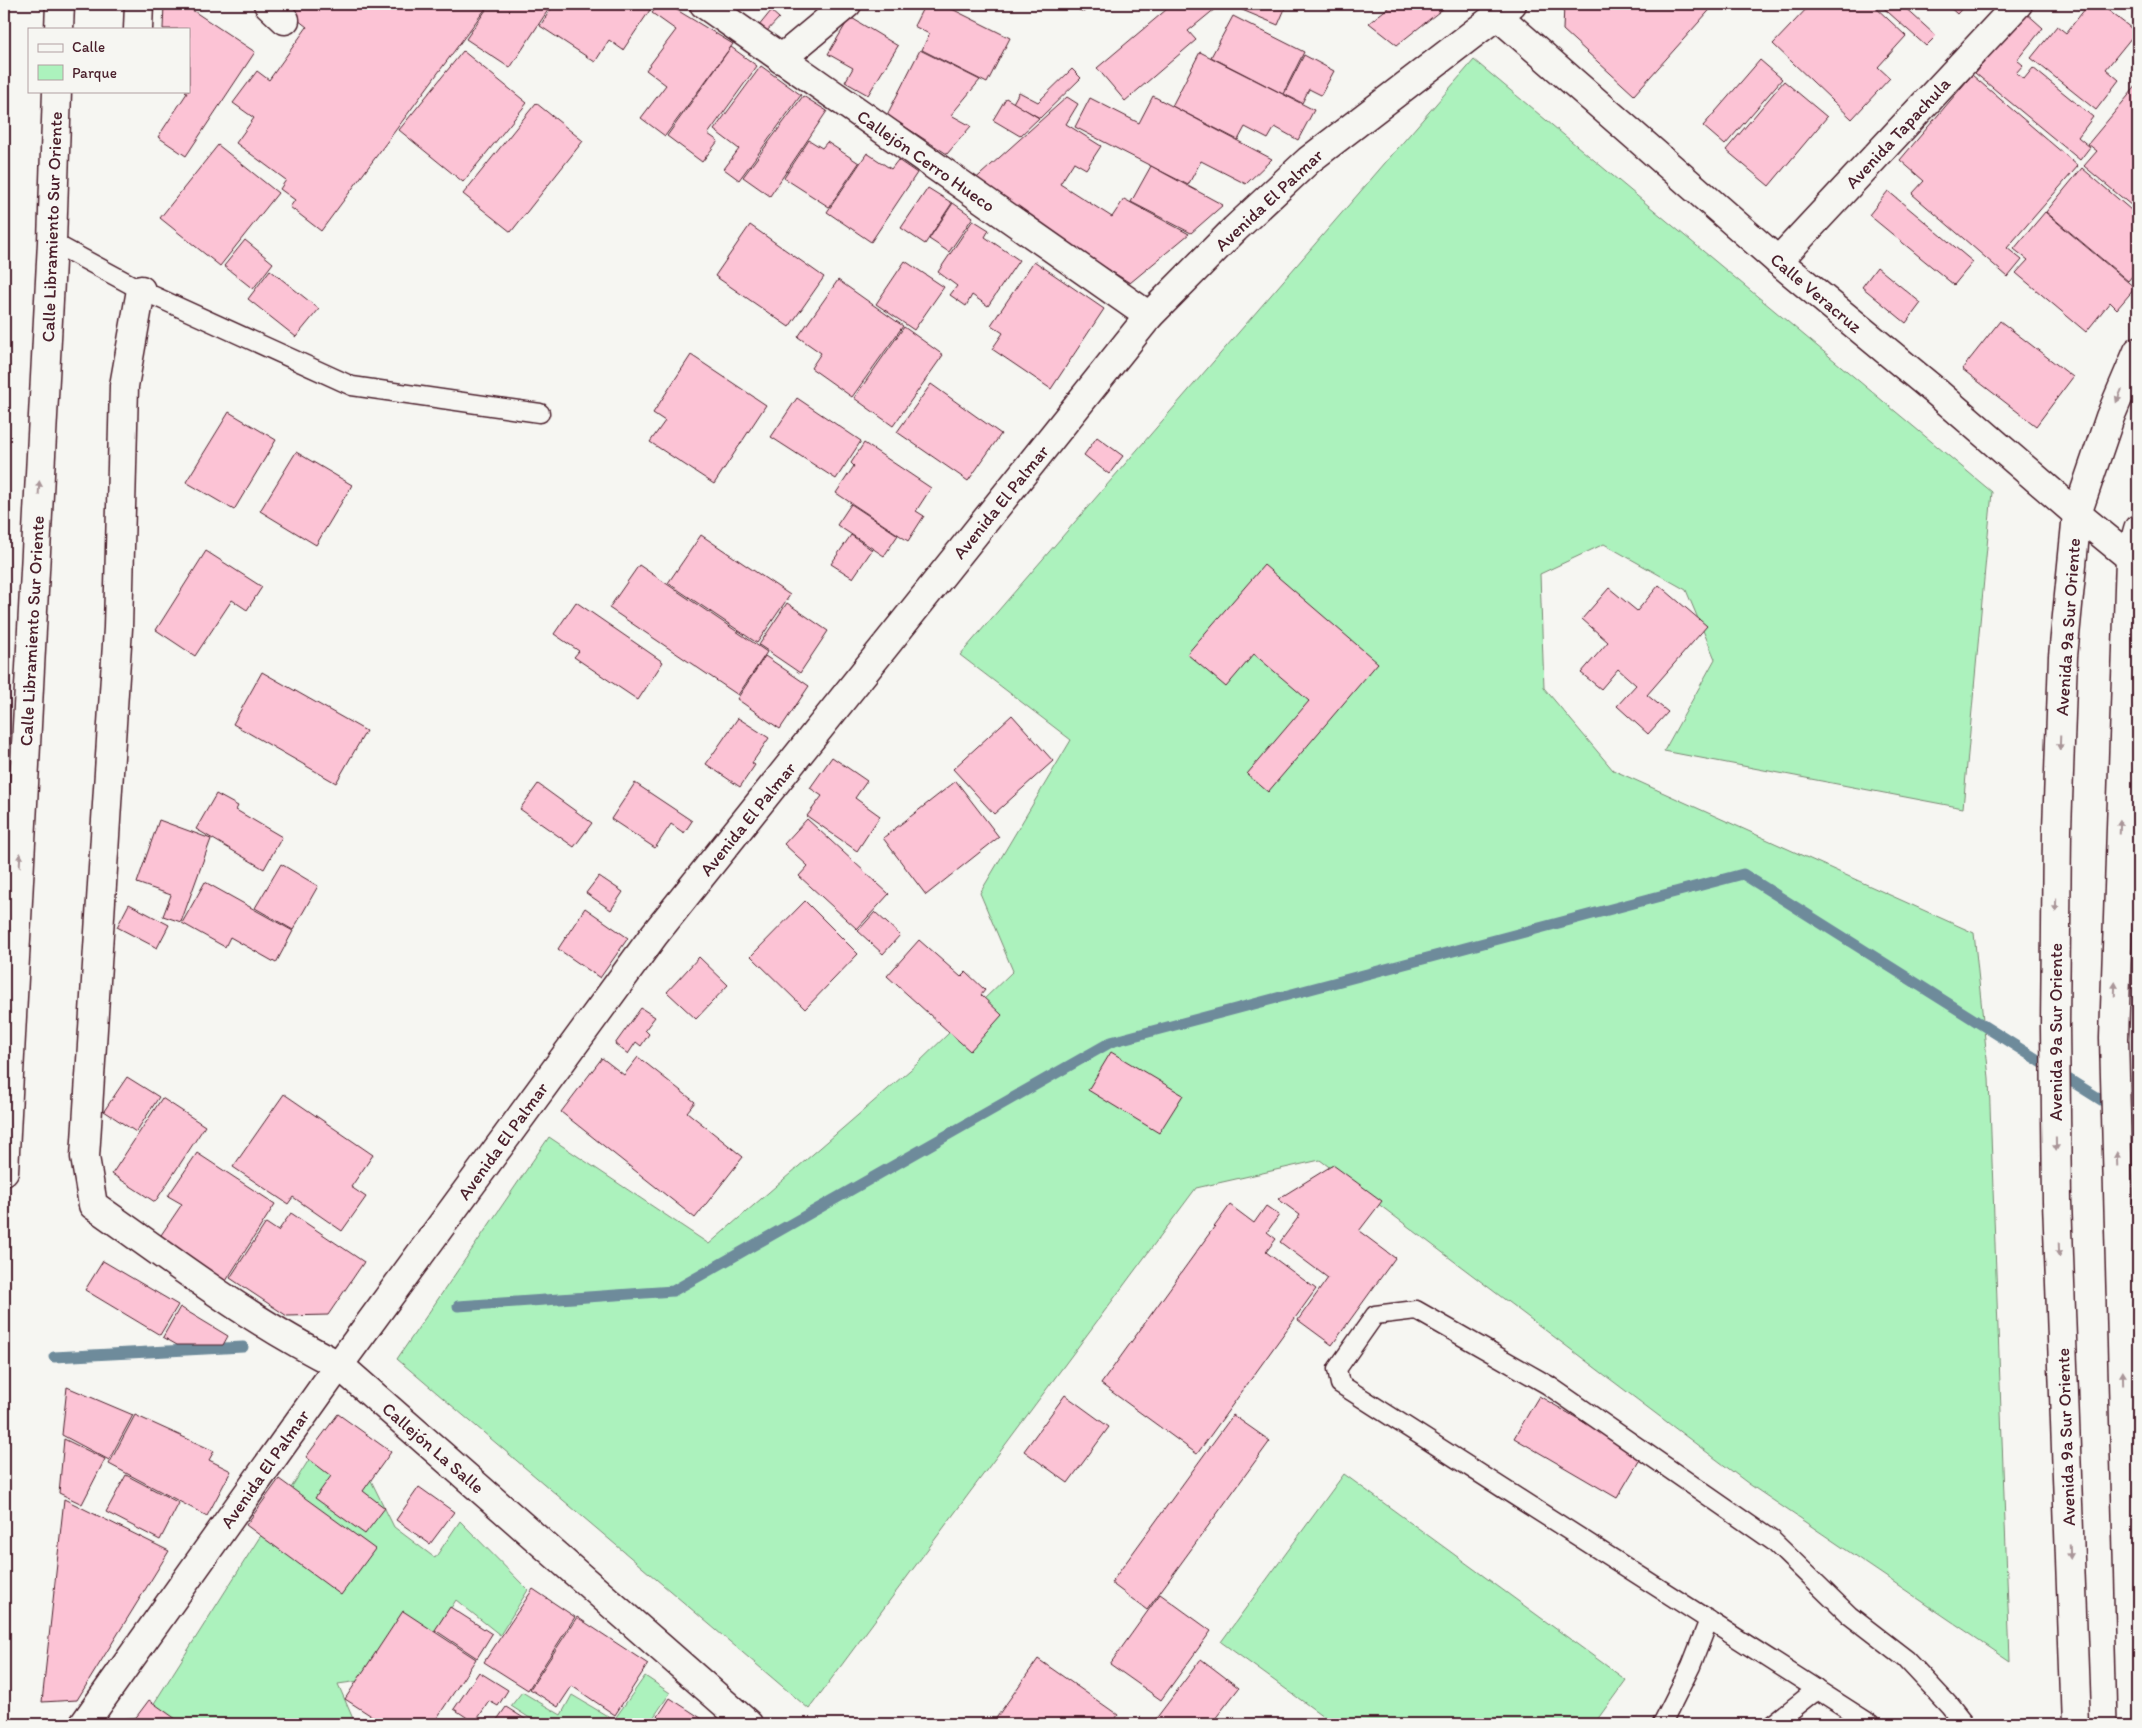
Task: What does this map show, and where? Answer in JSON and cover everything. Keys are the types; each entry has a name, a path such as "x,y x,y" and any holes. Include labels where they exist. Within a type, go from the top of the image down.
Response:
{"street":[{"path":"59,28 60,4"},
{"path":"138,28 139,4"},
{"name":"Callejón Cerro Hueco","path":"704,4 1149,316"},
{"path":"781,59 847,4"},
{"name":"Avenida Tapachula","path":"1778,261 2018,4"},
{"name":"Calle Veracruz","path":"1505,10 1778,261 1934,390 2134,561"},
{"name":"Avenida El Palmar","path":"84,1724 339,1365 654,936 1149,316 1235,229 1309,160 1505,10"},
{"name":"Calle Libramiento Sur Oriente","path":"4,1171 52,242 57,92"},
{"name":"Callejón La Salle","path":"141,290 124,386 118,628 85,1158 93,1205 260,1322 297,1344 339,1365 748,1724"},
{"name":"Avenida 9a Sur Oriente","path":"2076,1724 2057,1201 2054,1026 2057,830 2063,656 2077,514 2110,417 2138,351"},
{"path":"2132,1724 2114,1038 2134,561 2138,529"}],"lane":[{"path":"52,242 141,290 352,386 540,413"},
{"path":"1871,1724 1340,1384 1337,1369 1375,1315 1416,1310 1424,1314 1548,1385 1773,1541 1849,1615 1906,1660 1949,1705 1964,1724"},
{"path":"1662,1724 1691,1666 1709,1620"},
{"path":"1773,1724 1817,1690"}],"green space":[{"path":"1474,60 1992,492 1963,808 1664,751 1715,659 1686,590 1604,544 1540,574 1544,688 1613,770 1974,933 1989,1078 2010,1661 1749,1484 1320,1160 1196,1188 809,1709 397,1359 549,1137 709,1244 917,1064 1013,971 980,893 1071,740 960,655"},
{"path":"338,1414 394,1527 435,1558 460,1521 528,1590 500,1635 456,1600 409,1674 338,1684 354,1721 377,1724 77,1724 146,1716"},
{"path":"1344,1474 1626,1680 1594,1724 1334,1724 1221,1642"},
{"path":"645,1676 670,1693 649,1724 539,1724 511,1706 522,1692 561,1715 572,1695 614,1720"}],"building":[{"path":"164,4 183,4 255,52 186,156 158,137 186,92 190,92 190,28 163,28"},
{"path":"296,4 489,4 321,231 290,207 295,200 280,189 286,180 236,143 254,118 233,103 257,71 269,80 307,27 289,13"},
{"path":"490,4 552,4 510,68 466,39"},
{"path":"554,4 654,4 623,50 609,40 595,62 540,26"},
{"path":"659,4 667,4 733,44 665,136 641,118 666,85 646,70 676,30 652,13"},
{"path":"925,4 942,4 1010,38 987,83 922,50 929,34 914,26"},
{"path":"1065,4 1088,4 1084,12"},
{"path":"1173,4 1209,4 1216,8 1188,31 1196,40 1125,101 1097,68"},
{"path":"1228,4 1287,4 1278,25"},
{"path":"1385,4 1449,4 1397,45 1369,23 1389,7"},
{"path":"1564,4 1715,4 1634,95 1563,30"},
{"path":"1811,4 1872,4 1906,36 1878,67 1890,78 1852,119 1773,44"},
{"path":"1879,4 1901,4 1936,36 1926,46"},
{"path":"1946,4 1966,4 1957,14"},
{"path":"2089,4 2100,4 2136,32 2106,69 2119,80 2096,110 2031,58 2057,26 2066,33"},
{"path":"771,11 779,18 765,33 758,27"},
{"path":"2025,12 2043,28 2017,60 2023,65 2016,73 2024,79 2033,68 2093,117 2078,137 2090,147 2080,160 1975,73"},
{"path":"1233,16 1304,52 1283,94 1211,57"},
{"path":"850,17 898,46 868,95 845,82 853,68 828,54"},
{"path":"731,47 757,66 708,134 718,141 702,162 667,136"},
{"path":"920,50 980,80 951,115 971,126 947,154 887,115"},
{"path":"463,51 527,103 463,182 399,130"},
{"path":"1200,52 1314,110 1298,140 1275,127 1268,139 1245,127 1238,140 1172,106"},
{"path":"1304,55 1334,71 1321,95 1309,89 1302,103 1284,94"},
{"path":"1760,60 1782,79 1725,145 1703,126"},
{"path":"761,66 801,95 739,180 724,169 739,149 714,130"},
{"path":"1072,69 1081,78 1040,118 1013,103 1019,92 1038,102"},
{"path":"1972,75 2078,166 2007,248 2022,260 2008,277 1912,194 1924,181 1900,160"},
{"path":"1784,81 1827,117 1769,186 1726,150"},
{"path":"2138,84 2138,211 2084,166 2097,151 2088,144"},
{"path":"803,96 827,111 770,196 743,177"},
{"path":"1153,96 1272,159 1246,184 1201,161 1188,185 1075,127 1090,98 1139,123"},
{"path":"1067,97 1078,104 1066,124 1101,146 1086,169 1074,162 1060,184 1112,217 1124,199 1189,234 1130,283 971,183"},
{"path":"1006,98 1039,118 1020,136 993,120"},
{"path":"536,103 583,141 511,232 463,194"},
{"path":"809,140 822,148 827,142 859,163 829,207 784,178"},
{"path":"218,145 278,193 220,266 160,218"},
{"path":"867,153 891,169 898,160 917,173 871,242 827,212"},
{"path":"1151,166 1223,205 1191,233 1131,202"},
{"path":"2082,168 2138,216 2138,269 2128,281 2046,212"},
{"path":"928,188 952,203 925,244 901,228"},
{"path":"1888,191 1973,262 1954,285 1869,215"},
{"path":"953,203 973,217 949,252 929,239"},
{"path":"2045,212 2135,288 2117,309 2110,302 2086,332 2016,273 2028,260 2014,249"},
{"path":"973,220 989,230 985,237 1019,260 988,306 972,295 966,306 950,295 957,286 938,272"},
{"path":"750,225 824,277 789,327 715,276"},
{"path":"245,240 273,263 253,289 224,266"},
{"path":"905,261 944,287 914,330 876,304"},
{"path":"1034,261 1104,309 1051,389 992,349 1003,333 991,325"},
{"path":"1877,267 1921,303 1906,323 1862,287"},
{"path":"270,270 319,309 296,337 248,299"},
{"path":"838,280 903,326 852,397 811,368 821,353 798,337"},
{"path":"2000,321 2073,377 2036,426 1962,369"},
{"path":"904,327 943,355 893,426 854,398"},
{"path":"691,355 766,405 714,484 650,442 665,421 653,413"},
{"path":"931,384 1001,434 968,481 897,432"},
{"path":"797,398 861,441 836,479 771,437"},
{"path":"229,412 276,440 234,510 186,482"},
{"path":"1097,437 1123,456 1109,474 1084,455"},
{"path":"864,443 931,488 916,511 924,516 908,541 836,493 854,466 851,463"},
{"path":"296,452 352,485 316,545 260,511"},
{"path":"851,504 898,535 884,556 837,525"},
{"path":"701,535 790,595 757,643 668,583"},
{"path":"851,535 872,550 853,578 831,564"},
{"path":"206,551 262,587 247,610 232,600 195,656 156,630"},
{"path":"639,565 767,652 738,695 609,608"},
{"path":"1264,565 1378,663 1268,792 1247,774 1309,701 1254,654 1226,687 1187,654"},
{"path":"1659,585 1707,626 1647,695 1668,712 1648,734 1617,706 1636,685 1618,669 1601,689 1581,673 1608,642 1582,619 1609,588 1637,611"},
{"path":"576,602 663,662 638,700 574,657 579,651 554,634"},
{"path":"787,603 828,631 800,673 759,645"},
{"path":"765,656 809,686 780,729 737,699"},
{"path":"262,672 366,731 336,783 233,724"},
{"path":"1012,715 1053,761 994,814 953,769"},
{"path":"738,718 769,738 752,763 755,765 740,787 706,764"},
{"path":"832,757 867,781 855,798 880,816 857,851 807,816 822,796 810,788"},
{"path":"956,781 999,837 926,895 883,838"},
{"path":"635,783 692,821 684,833 671,824 655,848 611,819"},
{"path":"538,784 592,823 574,847 520,809"},
{"path":"216,794 238,806 236,810 282,837 264,869 196,829"},
{"path":"807,819 889,894 857,929 799,876 808,866 784,844"},
{"path":"159,820 211,839 181,922 163,916 171,895 137,883"},
{"path":"281,864 318,886 293,930 255,908"},
{"path":"599,876 623,892 611,910 586,893"},
{"path":"205,882 293,931 276,963 230,937 225,947 182,923"},
{"path":"805,901 858,954 805,1009 751,956"},
{"path":"129,904 169,925 157,948 117,927"},
{"path":"585,908 628,938 600,978 558,949"},
{"path":"875,912 900,935 883,954 858,931"},
{"path":"919,940 961,977 966,972 985,990 981,995 1002,1015 970,1051 887,976"},
{"path":"699,957 728,985 696,1019 667,992"},
{"path":"641,1008 655,1017 645,1030 649,1034 641,1046 636,1042 628,1054 615,1044"},
{"path":"1111,1052 1183,1095 1159,1133 1088,1090"},
{"path":"638,1057 695,1102 687,1112 743,1157 695,1218 561,1112 602,1058 624,1075"},
{"path":"127,1077 159,1097 136,1132 104,1111"},
{"path":"284,1094 373,1155 351,1187 366,1197 342,1231 293,1197 288,1204 233,1167"},
{"path":"162,1098 205,1126 155,1202 112,1174"},
{"path":"197,1153 275,1204 226,1281 159,1238 182,1204 168,1196"},
{"path":"1333,1165 1382,1201 1359,1231 1395,1258 1332,1345 1298,1320 1328,1278 1280,1242 1300,1215 1278,1199"},
{"path":"1230,1205 1254,1223 1266,1206 1279,1215 1267,1232 1276,1239 1266,1252 1316,1289 1197,1454 1101,1384"},
{"path":"291,1213 364,1262 328,1315 287,1316 230,1278 266,1223 278,1231"},
{"path":"103,1261 178,1305 160,1335 85,1290"},
{"path":"180,1307 228,1336 223,1345 177,1345 163,1337"},
{"path":"67,1387 133,1415 109,1460 62,1435"},
{"path":"1065,1395 1109,1427 1068,1483 1024,1451"},
{"path":"1539,1396 1642,1456 1617,1498 1514,1438"},
{"path":"338,1414 391,1452 363,1491 385,1508 365,1534 315,1498 331,1476 306,1457"},
{"path":"135,1415 214,1451 209,1460 231,1471 207,1516 109,1464"},
{"path":"1233,1415 1270,1441 1147,1610 1111,1583"},
{"path":"64,1439 105,1459 82,1504 59,1493"},
{"path":"126,1475 179,1503 160,1540 106,1512"},
{"path":"279,1479 375,1549 341,1595 246,1525"},
{"path":"419,1487 454,1512 430,1544 396,1520"},
{"path":"64,1499 169,1551 77,1700 42,1702"},
{"path":"533,1589 575,1617 528,1690 484,1662"},
{"path":"1160,1594 1211,1631 1161,1700 1110,1664"},
{"path":"450,1607 492,1634 477,1658 435,1630"},
{"path":"403,1611 476,1659 433,1724 384,1724 345,1699"},
{"path":"577,1617 648,1664 615,1715 572,1686 558,1707 530,1689"},
{"path":"1038,1659 1118,1715 1112,1724 992,1724"},
{"path":"1201,1659 1239,1688 1211,1724 1152,1724"},
{"path":"479,1672 508,1690 498,1706 489,1701 475,1723 454,1709"},
{"path":"670,1698 710,1724 653,1724"},
{"path":"149,1700 183,1724 131,1724"},
{"path":"506,1707 533,1724 494,1724"}],"waterway":[{"path":"458,1306 673,1291 1111,1042 1743,874 2138,1123"},
{"path":"54,1357 243,1347"}]}
